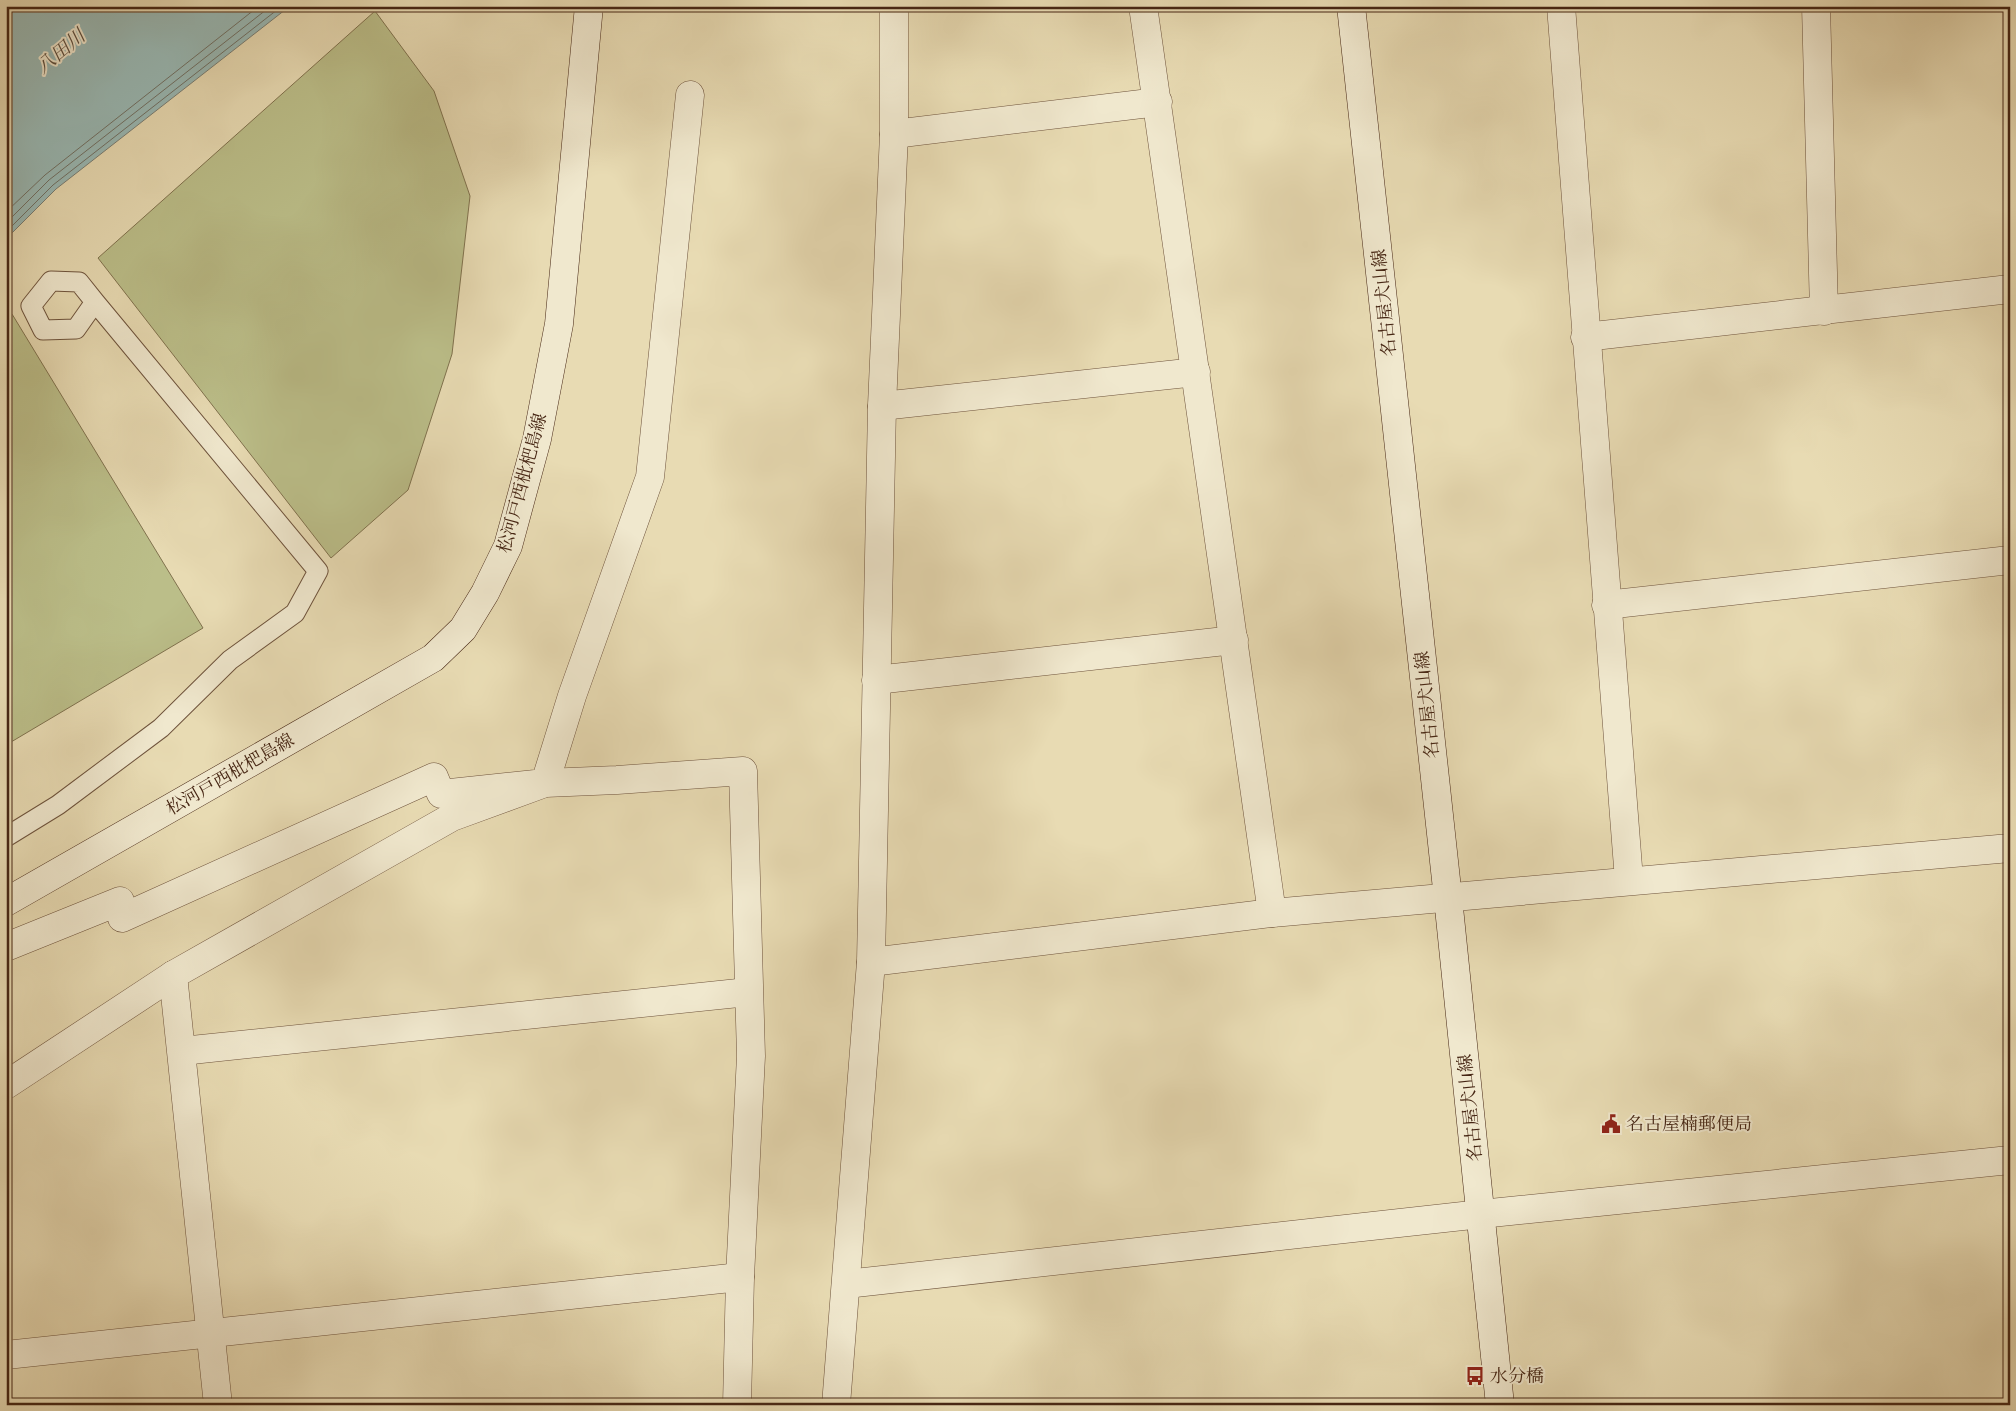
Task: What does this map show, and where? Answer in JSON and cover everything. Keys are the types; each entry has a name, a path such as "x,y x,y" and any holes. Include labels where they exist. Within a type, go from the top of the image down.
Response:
{"street":[{"name":"松河戸西枇杷島線","path":"6,902 433,658 463,629 485,593 508,546 537,439 559,324 589,6"},
{"path":"836,1405 870,962 882,406 894,134 894,6"},
{"path":"1143,6 1272,912"},
{"name":"名古屋犬山線","path":"1351,6 1448,898 1500,1405"},
{"path":"1561,6 1585,337 1629,880"},
{"path":"1816,6 1824,311"},
{"path":"546,783 572,696 650,477 690,95"},
{"path":"894,134 1158,102"},
{"path":"1585,337 2010,289"},
{"path":"882,406 1196,372"},
{"path":"1606,605 2010,560"},
{"path":"876,680 1234,640"},
{"path":"6,947 120,901 122,918 434,776 441,794 546,783 743,771 751,1056 740,1277 736,1405"},
{"path":"6,1085 173,975 452,817 546,783"},
{"path":"870,962 1272,912 2010,848"},
{"path":"173,975 218,1405"},
{"path":"182,1051 748,992"},
{"path":"846,1284 1481,1214 2010,1160"},
{"path":"6,1356 740,1277"}],"lane":[{"path":"6,837 58,805 161,728 230,660 295,612 318,571 95,302"}],"green space":[{"path":"375,11 434,91 470,196 452,354 408,490 331,558 98,258"},
{"path":"12,314 203,628 6,745 6,316"}],"water":[{"name":"八田川","path":"6,6 290,6 56,189 6,239"}],"place":[{"name":"名古屋楠郵便局","path":"1611,1124"},
{"name":"水分橋","path":"1475,1376"}]}
